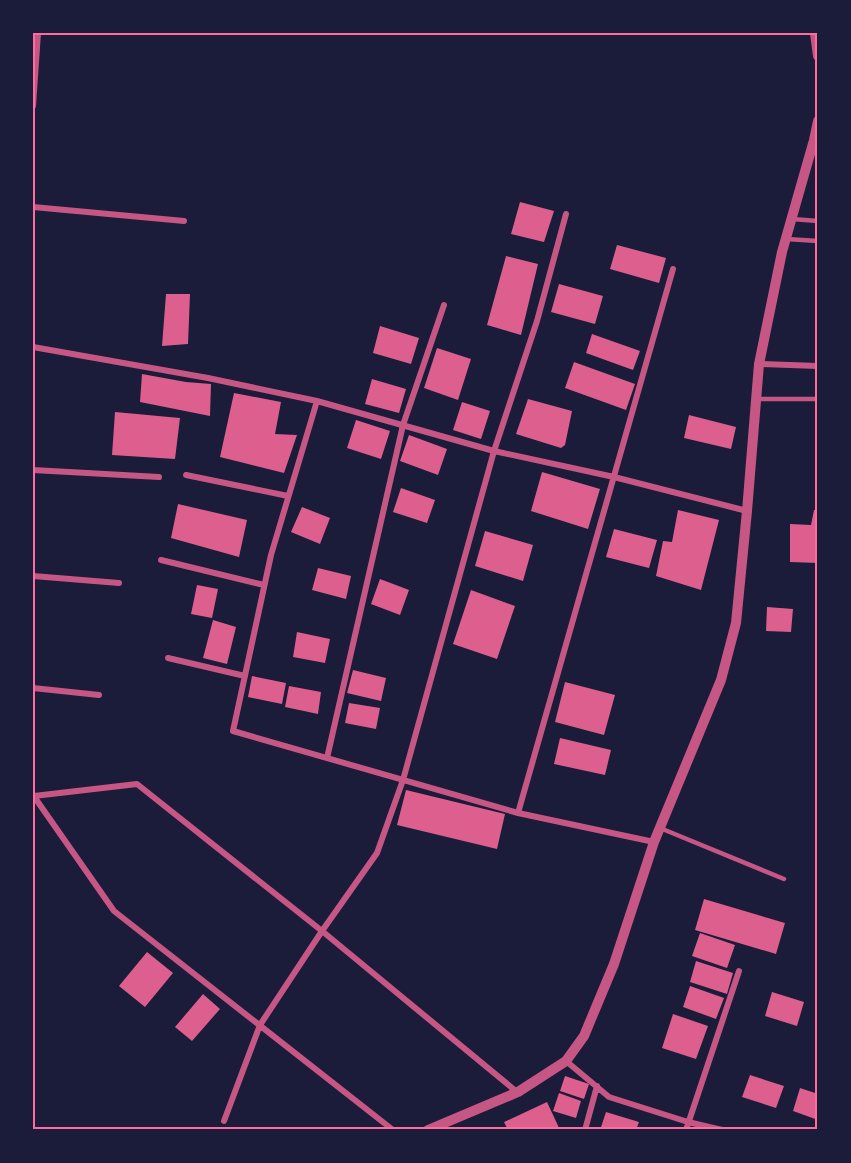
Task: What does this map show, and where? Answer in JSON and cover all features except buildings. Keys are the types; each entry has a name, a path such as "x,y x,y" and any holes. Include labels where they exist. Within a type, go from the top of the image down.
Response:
{"street":[{"path":"33,106 39,33"},
{"path":"815,33 818,56"},
{"path":"428,1130 518,1092 567,1061 584,1036 614,964 654,842 721,680 736,623 759,364 782,252 816,140 818,123"},
{"path":"33,207 184,220"},
{"path":"224,1121 260,1025 377,853 403,780 495,451 537,321 566,214"},
{"path":"518,813 673,269"},
{"path":"327,758 403,425 444,305"},
{"path":"33,347 208,378 317,401 495,451 614,477 747,512"},
{"path":"759,364 818,366"},
{"path":"317,401 271,555 232,731 518,813 654,842"},
{"path":"33,470 159,477"},
{"path":"186,475 288,496"},
{"path":"161,560 264,585"},
{"path":"33,576 119,583"},
{"path":"168,658 245,676"},
{"path":"33,688 99,695"},
{"path":"393,1130 114,911 33,796 137,784 322,931 518,1092"},
{"path":"686,1130 739,971"},
{"path":"567,1061 609,1097 688,1122 722,1130"},
{"path":"585,1130 597,1086"}],"lane":[{"path":"792,219 818,221"},
{"path":"786,239 818,242"},
{"path":"756,399 818,399"},
{"path":"660,828 784,879"}]}
